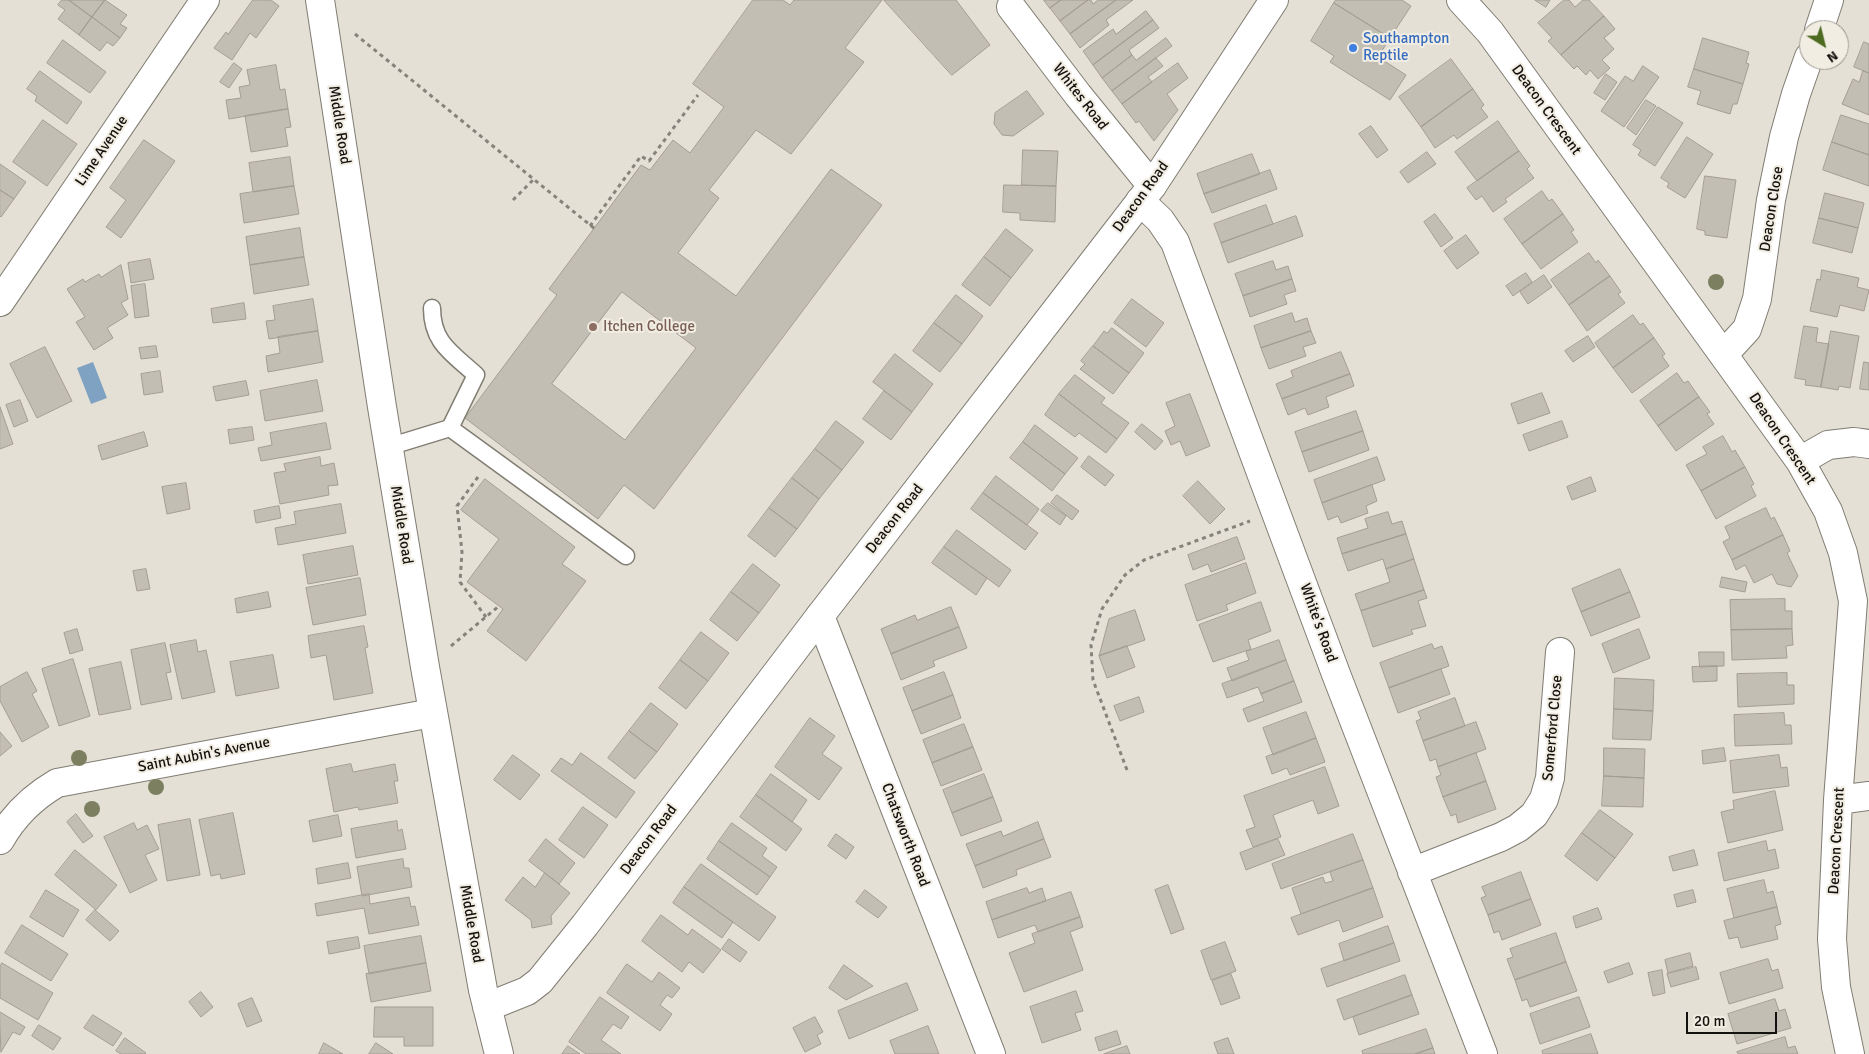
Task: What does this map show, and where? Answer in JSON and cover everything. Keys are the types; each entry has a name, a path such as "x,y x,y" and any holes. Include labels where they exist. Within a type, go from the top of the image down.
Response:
{"street":[{"name":"Lime Avenue","path":"1,300 205,0"},
{"name":"Deacon Road","path":"487,1008 527,991 540,981 585,925 1146,193 1274,0"},
{"name":"Deacon Crescent","path":"1461,0 1490,32 1724,354 1800,461 1828,511 1843,553 1852,601 1838,800 1832,939 1836,987 1850,1054"},
{"path":"1822,20 1829,0"},
{"name":"Middle Road","path":"320,3 388,447 432,713 496,1052"},
{"name":"Whites Road","path":"1009,3 1078,95 1146,193"},
{"name":"Deacon Close","path":"1724,354 1747,329 1757,299 1784,137 1804,70"},
{"name":"White's Road","path":"1146,193 1174,242 1412,872 1483,1054"},
{"path":"1800,461 1828,445 1854,442 1869,444"},
{"name":"Chatsworth Road","path":"820,616 991,1054"},
{"name":"Somerford Close","path":"1412,872 1501,836 1518,828 1534,815 1544,799 1550,778 1560,652"},
{"name":"Saint Aubin's Avenue","path":"0,840 33,798 57,782 432,713"},
{"path":"1838,800 1869,796"}],"lane":[{"path":"388,447 450,428 476,375 439,341 432,322 432,308"},
{"path":"450,428 626,556"}],"path":[{"path":"320,3 594,229"},
{"path":"590,226 641,156 649,161 698,95"},
{"path":"513,200 533,180"},
{"path":"484,452 477,479 457,506 462,552 460,582 486,617"},
{"path":"1127,770 1093,680 1090,645 1102,609 1125,575 1144,560 1276,512"},
{"path":"425,667 499,606"}],"water":[{"path":"93,362 107,398 91,404 77,368"}],"building":[{"path":"62,0 69,0 92,17 79,35 58,19 65,10 58,5"},
{"path":"69,0 105,0 92,17"},
{"path":"105,0 127,15 120,24 127,28 120,38 92,17"},
{"path":"253,0 271,0 279,6 256,38 250,33 232,60 214,48 226,32 228,34"},
{"path":"753,0 783,0 790,5 794,0 882,0 845,48 864,62 791,154 756,130 709,190 719,198 678,253 736,296 831,169 882,205 654,509 624,485 598,519 465,418 557,295 549,289 641,165 650,170 673,140 690,153 724,107 693,84","holes":["622,292 696,348 625,440 552,384"]},
{"path":"884,0 956,0 990,45 952,75"},
{"path":"1044,0 1061,0 1050,8"},
{"path":"1061,0 1088,0 1060,21 1050,8"},
{"path":"1088,0 1091,0 1093,4 1098,0 1116,0 1070,34 1060,21"},
{"path":"1116,0 1133,0 1106,20 1109,25 1080,48 1070,34"},
{"path":"1336,0 1402,0 1411,6 1390,38 1334,3"},
{"path":"1535,0 1550,0 1546,7"},
{"path":"1564,0 1569,0 1575,7 1583,0 1589,0 1604,16 1561,55 1548,41 1552,38 1538,23"},
{"name":"Southampton Reptile","path":"1334,3 1390,38 1378,57 1406,75 1390,100 1330,62 1334,56 1311,41"},
{"path":"1146,11 1153,20 1093,65 1083,51 1113,29 1116,34"},
{"path":"1604,16 1615,29 1604,38 1614,49 1602,60 1610,68 1598,79 1590,70 1586,75 1577,66 1574,69 1561,55"},
{"path":"92,17 120,38 113,46 107,42 100,51 79,35"},
{"path":"1153,20 1159,28 1129,50 1132,55 1102,78 1093,65"},
{"path":"1166,38 1172,46 1112,91 1102,78 1132,55 1136,60"},
{"path":"1703,38 1749,52 1746,63 1749,64 1743,84 1694,69"},
{"path":"63,40 106,72 90,93 47,63"},
{"path":"1864,42 1869,44 1869,73 1854,67"},
{"path":"1156,58 1163,66 1148,77 1152,82 1122,104 1112,91"},
{"path":"1451,59 1473,89 1421,127 1399,97"},
{"path":"234,63 242,69 229,88 220,82"},
{"path":"1178,63 1188,78 1167,94 1178,110 1154,141 1139,121 1136,123 1122,104"},
{"path":"276,65 280,90 285,89 288,109 229,119 226,100 241,98 239,87 250,85 247,70"},
{"path":"1643,66 1659,77 1624,127 1601,111 1625,76 1633,81"},
{"path":"1694,69 1743,84 1737,104 1733,104 1730,114 1697,104 1701,91 1688,87"},
{"path":"40,71 82,102 67,124 35,101 37,96 27,89"},
{"path":"1863,71 1869,73 1869,115 1842,104 1853,79 1859,82"},
{"path":"1606,74 1617,82 1605,100 1594,93"},
{"path":"1473,89 1484,105 1481,108 1488,117 1457,139 1454,135 1435,148 1421,127"},
{"path":"1027,91 1044,114 1013,136 1002,135 994,124 995,113"},
{"path":"1646,100 1656,106 1636,135 1627,128"},
{"path":"1658,107 1683,123 1655,166 1638,155 1641,150 1633,145"},
{"path":"288,109 291,127 285,128 288,146 251,152 245,116"},
{"path":"1841,115 1869,124 1869,155 1832,142"},
{"path":"43,120 77,144 47,186 13,162"},
{"path":"1498,121 1519,151 1477,181 1455,152"},
{"path":"1371,126 1388,150 1377,158 1359,134"},
{"path":"1687,137 1713,154 1685,198 1667,187 1669,183 1661,178"},
{"path":"144,140 175,161 121,238 106,227 126,200 110,188"},
{"path":"1832,142 1869,155 1869,186 1823,170"},
{"path":"1023,150 1058,151 1056,186 1022,185"},
{"path":"1519,151 1530,166 1527,169 1534,178 1505,199 1507,202 1493,212 1482,196 1476,200 1467,188"},
{"path":"1427,152 1436,164 1408,183 1400,172"},
{"path":"1252,154 1260,174 1204,194 1197,174"},
{"path":"290,157 294,186 253,192 249,163"},
{"path":"0,164 26,182 14,199 0,190"},
{"path":"1270,170 1277,189 1212,213 1204,194"},
{"path":"1705,176 1736,180 1727,238 1705,235 1705,231 1697,229"},
{"path":"1004,185 1056,186 1055,222 1020,220 1020,213 1003,212"},
{"path":"294,186 299,214 244,223 240,194"},
{"path":"0,190 14,199 1,217 0,216"},
{"path":"1542,191 1549,201 1552,199 1563,214 1522,244 1504,219"},
{"path":"1825,193 1864,203 1858,228 1819,218"},
{"path":"1266,205 1273,224 1221,243 1214,224"},
{"path":"1435,214 1453,238 1441,247 1424,222"},
{"path":"1563,214 1574,230 1571,232 1578,242 1541,269 1522,244"},
{"path":"1296,216 1303,236 1228,263 1221,243"},
{"path":"1819,218 1858,228 1852,253 1813,243"},
{"path":"300,228 304,257 250,265 246,237"},
{"path":"1006,229 1033,250 1011,278 984,257"},
{"path":"1466,235 1479,253 1457,269 1444,251"},
{"path":"1589,253 1596,263 1598,260 1610,276 1569,305 1551,280"},
{"path":"304,257 309,285 254,294 250,265"},
{"path":"984,257 1011,278 990,306 962,285"},
{"path":"150,259 154,279 131,283 128,263"},
{"path":"1273,261 1276,270 1288,266 1292,279 1243,296 1235,274"},
{"path":"121,265 128,299 121,303 128,315 107,328 113,338 94,350 76,322 85,317 67,289 83,279 85,282 99,274 101,277"},
{"path":"1822,270 1859,278 1857,287 1869,290 1864,311 1840,305 1837,317 1810,311 1817,279 1820,280"},
{"path":"1526,273 1532,282 1513,296 1506,286"},
{"path":"1544,275 1552,287 1528,304 1520,292"},
{"path":"1610,276 1621,292 1618,294 1625,303 1587,331 1569,305"},
{"path":"1292,279 1296,291 1284,295 1287,304 1250,317 1243,296"},
{"path":"145,284 149,316 135,318 131,286"},
{"path":"956,295 983,316 962,344 934,323"},
{"path":"313,299 318,331 269,339 266,321 275,320 273,306"},
{"path":"1132,299 1164,323 1146,347 1114,323"},
{"path":"244,303 246,319 213,323 211,309"},
{"path":"1292,313 1295,322 1307,318 1311,331 1261,348 1254,326"},
{"path":"1633,315 1640,325 1643,323 1654,338 1613,368 1595,343"},
{"path":"934,323 962,344 940,372 913,351"},
{"path":"1804,326 1818,328 1816,342 1829,344 1821,387 1805,385 1806,380 1795,378"},
{"path":"1112,328 1144,353 1129,373 1093,346 1104,331 1107,333"},
{"path":"318,331 323,362 268,372 266,356 280,353 278,337"},
{"path":"1311,331 1316,343 1303,347 1306,356 1269,369 1261,348"},
{"path":"1831,331 1859,336 1850,388 1839,386 1838,390 1821,387"},
{"path":"1588,336 1595,347 1573,362 1565,351"},
{"path":"1654,338 1665,354 1662,356 1669,366 1632,393 1613,368"},
{"path":"156,346 158,357 141,359 139,348"},
{"path":"1093,346 1129,373 1113,394 1080,369 1085,364 1081,361"},
{"path":"45,347 72,401 37,418 10,364"},
{"path":"1341,352 1350,374 1282,399 1276,384 1293,377 1291,371"},
{"path":"895,354 933,384 912,412 873,382"},
{"path":"1864,362 1869,363 1869,390 1860,389"},
{"path":"160,371 163,392 144,395 141,374"},
{"path":"1677,373 1684,383 1688,381 1699,397 1658,426 1640,401"},
{"path":"1350,374 1354,386 1326,397 1329,407 1308,415 1305,408 1288,415 1282,399"},
{"path":"1075,375 1105,398 1101,403 1129,423 1117,439 1059,394"},
{"path":"317,380 323,411 265,421 260,391"},
{"path":"246,381 249,395 216,401 213,387"},
{"path":"884,391 912,412 891,440 863,419"},
{"path":"1542,393 1550,413 1518,424 1511,404"},
{"path":"1059,394 1117,439 1106,453 1079,433 1075,437 1045,415"},
{"path":"1190,394 1210,446 1186,456 1180,441 1171,445 1165,431 1175,426 1166,403"},
{"path":"1699,397 1710,412 1707,414 1714,424 1676,451 1658,426"},
{"path":"20,400 28,421 14,427 6,405"},
{"path":"0,407 13,444 0,449"},
{"path":"1356,411 1363,431 1302,452 1295,432"},
{"path":"836,421 864,442 842,470 815,449"},
{"path":"1562,421 1568,437 1529,451 1523,435"},
{"path":"326,423 331,449 261,461 258,448 272,445 270,433"},
{"path":"1142,424 1163,441 1155,450 1135,432"},
{"path":"1035,425 1078,458 1065,474 1023,442"},
{"path":"252,427 254,440 230,444 228,430"},
{"path":"1363,431 1369,450 1309,472 1302,452"},
{"path":"144,432 148,446 102,460 98,446"},
{"path":"1723,436 1732,452 1735,450 1745,467 1701,491 1686,465 1707,454 1703,447"},
{"path":"1023,442 1065,474 1052,491 1010,458"},
{"path":"815,449 842,470 819,499 792,478"},
{"path":"1089,456 1114,475 1105,486 1081,467"},
{"path":"320,457 321,466 334,463 338,485 328,486 329,495 280,504 274,473 286,471 284,464"},
{"path":"1377,457 1385,480 1322,503 1314,480"},
{"path":"1745,467 1754,484 1751,486 1756,496 1716,519 1701,491"},
{"path":"996,476 1039,509 1027,525 983,493"},
{"path":"1591,477 1596,491 1572,500 1567,487"},
{"path":"792,478 819,499 797,529 769,508"},
{"path":"485,479 575,547 562,564 586,581 526,661 487,631 503,609 467,582 499,539 461,510"},
{"path":"1198,481 1225,509 1210,524 1183,496"},
{"path":"186,483 190,509 167,514 162,487"},
{"path":"1372,485 1377,501 1366,506 1368,513 1341,523 1338,516 1328,520 1322,503"},
{"path":"983,493 1038,533 1025,550 971,509"},
{"path":"1057,495 1079,511 1072,520 1051,503"},
{"path":"1048,503 1066,516 1060,525 1041,511"},
{"path":"341,504 346,533 278,545 275,528 296,524 294,512"},
{"path":"279,506 281,518 256,523 254,511"},
{"path":"769,508 797,529 775,557 748,536"},
{"path":"1766,508 1771,519 1774,517 1783,535 1732,560 1723,542 1730,538 1725,527"},
{"path":"1388,512 1392,524 1402,521 1406,534 1342,554 1337,538 1368,528 1365,519"},
{"path":"957,530 1011,570 999,587 944,547"},
{"path":"1406,534 1414,559 1386,569 1383,559 1348,571 1342,554"},
{"path":"1783,535 1790,551 1787,553 1798,576 1791,587 1777,584 1772,574 1754,583 1745,565 1736,570 1732,560"},
{"path":"1237,537 1245,559 1211,572 1208,564 1193,570 1188,555"},
{"path":"353,546 358,575 308,584 303,555"},
{"path":"944,547 987,578 976,595 932,563"},
{"path":"1414,559 1424,590 1361,611 1355,594 1390,582 1386,569"},
{"path":"1246,563 1256,593 1226,605 1228,610 1197,621 1185,585"},
{"path":"753,564 780,585 759,613 731,592"},
{"path":"146,569 150,589 137,591 133,571"},
{"path":"1620,569 1630,592 1581,612 1572,589"},
{"path":"1722,577 1747,582 1745,592 1720,587"},
{"path":"360,578 366,615 313,625 306,588"},
{"path":"1424,590 1427,598 1418,601 1426,626 1411,630 1413,634 1373,647 1361,611"},
{"path":"268,592 271,607 237,613 235,599"},
{"path":"731,592 759,613 737,641 710,620"},
{"path":"1630,592 1640,617 1591,636 1581,612"},
{"path":"1785,599 1785,611 1792,611 1792,629 1731,630 1730,600"},
{"path":"1261,602 1271,631 1248,640 1251,649 1213,662 1199,625"},
{"path":"951,607 959,627 891,654 881,629 915,615 917,620"},
{"path":"1135,610 1145,640 1099,656 1109,619"},
{"path":"364,626 368,647 365,648 373,693 334,700 326,655 311,658 308,636"},
{"path":"959,627 967,648 933,661 935,666 901,680 891,654"},
{"path":"77,629 83,650 70,654 64,633"},
{"path":"1639,629 1650,658 1613,673 1602,644"},
{"path":"1792,629 1793,645 1786,646 1787,658 1732,660 1731,630"},
{"path":"701,632 729,653 708,681 680,660"},
{"path":"196,640 198,652 206,650 215,692 182,699 170,645"},
{"path":"1279,640 1286,660 1232,681 1227,668 1249,660 1246,652"},
{"path":"165,643 171,672 166,673 172,699 141,705 131,650"},
{"path":"1432,644 1434,649 1442,646 1449,666 1389,688 1380,663"},
{"path":"1127,646 1135,667 1107,678 1099,656"},
{"path":"1699,652 1724,652 1724,666 1700,667"},
{"path":"273,655 279,688 236,696 230,662"},
{"path":"73,659 90,716 59,726 42,669"},
{"path":"680,660 708,681 686,709 659,688"},
{"path":"1286,660 1294,681 1261,694 1258,687 1227,698 1222,684"},
{"path":"121,662 131,709 99,715 89,669"},
{"path":"1717,666 1717,681 1693,682 1692,667"},
{"path":"1441,669 1450,694 1398,713 1389,688"},
{"path":"27,672 37,691 32,694 49,727 22,742 0,701 0,687"},
{"path":"944,672 953,695 912,711 903,688"},
{"path":"1787,673 1787,685 1794,685 1794,704 1738,707 1737,674"},
{"path":"1615,678 1654,680 1653,711 1614,709"},
{"path":"1294,681 1302,702 1248,722 1243,709 1264,701 1261,694"},
{"path":"953,695 961,718 921,734 912,711"},
{"path":"1139,697 1144,712 1120,721 1114,706"},
{"path":"1455,698 1465,726 1423,741 1416,721 1421,719 1418,712"},
{"path":"651,703 678,724 657,752 629,731"},
{"path":"1614,709 1653,711 1651,740 1613,739"},
{"path":"1306,712 1316,738 1273,755 1263,728"},
{"path":"1784,713 1785,725 1791,725 1792,744 1735,746 1734,715"},
{"path":"810,718 835,736 822,754 842,768 819,800 775,767"},
{"path":"1476,722 1486,749 1438,767 1436,759 1430,761 1423,741"},
{"path":"964,724 973,747 932,763 923,740"},
{"path":"629,731 657,752 635,779 608,758"},
{"path":"0,732 12,746 0,756"},
{"path":"1316,738 1325,762 1290,775 1287,768 1272,774 1266,757"},
{"path":"973,747 982,770 941,786 932,763"},
{"path":"1604,748 1645,749 1644,778 1604,776"},
{"path":"1724,748 1726,761 1703,764 1702,751"},
{"path":"581,753 635,792 616,818 551,771 561,758 572,765"},
{"path":"1476,753 1486,781 1443,797 1436,777 1441,775 1438,767"},
{"path":"513,755 540,775 520,800 494,780"},
{"path":"1779,755 1781,768 1787,767 1789,786 1733,793 1730,761"},
{"path":"351,764 353,772 395,764 398,781 394,781 398,803 359,810 358,807 334,812 326,769"},
{"path":"1325,767 1339,806 1318,814 1313,800 1273,815 1281,837 1253,847 1246,830 1255,827 1244,796"},
{"path":"771,774 807,800 792,822 756,795"},
{"path":"984,774 993,797 952,813 943,790"},
{"path":"1604,776 1644,778 1643,807 1602,806"},
{"path":"1486,781 1496,809 1458,823 1456,814 1451,816 1443,797"},
{"path":"1775,791 1783,830 1728,843 1721,812 1734,809 1733,801"},
{"path":"756,795 802,829 786,851 740,817"},
{"path":"993,797 1002,821 961,836 952,813"},
{"path":"583,807 608,825 584,858 559,840"},
{"path":"1600,810 1633,834 1615,858 1582,833"},
{"path":"233,813 245,874 221,879 220,874 211,876 199,820"},
{"path":"76,814 93,836 83,843 67,822"},
{"path":"338,815 342,836 313,842 309,821"},
{"path":"190,819 200,875 167,881 158,825"},
{"path":"397,821 398,831 402,829 406,849 356,858 351,829"},
{"path":"1038,822 1044,839 975,866 966,844 1001,831 1003,836"},
{"path":"134,823 137,830 147,825 159,849 145,855 157,880 130,893 104,837"},
{"path":"732,823 767,848 762,856 777,867 770,877 719,841"},
{"path":"1582,833 1615,858 1597,881 1565,856"},
{"path":"836,834 854,847 846,859 828,846"},
{"path":"1353,834 1363,860 1281,889 1272,864"},
{"path":"546,839 575,863 559,884 529,861"},
{"path":"1044,839 1051,857 1016,870 1017,875 983,888 975,866"},
{"path":"1278,839 1285,855 1246,870 1240,853"},
{"path":"719,841 770,877 757,895 707,859"},
{"path":"1766,841 1768,851 1775,849 1779,868 1724,881 1718,853"},
{"path":"75,850 117,885 96,910 55,875"},
{"path":"1694,850 1698,865 1673,871 1669,857"},
{"path":"403,859 404,868 409,868 412,887 362,896 357,867"},
{"path":"1363,860 1373,888 1301,914 1292,888 1323,877 1325,883 1333,881 1330,872"},
{"path":"348,863 351,878 318,884 316,869"},
{"path":"701,864 776,917 759,941 684,887"},
{"path":"1521,872 1531,899 1488,915 1481,898 1486,896 1482,887"},
{"path":"545,873 570,893 551,916 552,924 532,928 531,920 505,900 523,877 535,887"},
{"path":"1764,880 1767,893 1773,891 1777,907 1734,918 1727,889"},
{"path":"1168,885 1184,929 1171,934 1155,890"},
{"path":"684,887 733,922 722,938 673,903"},
{"path":"1027,888 1029,893 1042,888 1046,901 992,920 986,902"},
{"path":"1373,888 1383,917 1343,932 1339,920 1298,935 1291,918"},
{"path":"46,890 79,910 63,937 30,917"},
{"path":"865,890 887,907 878,918 856,902"},
{"path":"1693,890 1696,902 1677,907 1674,895"},
{"path":"1071,892 1080,917 1038,932 1035,925 998,938 992,920"},
{"path":"369,894 370,904 409,897 411,907 415,906 419,925 369,934 364,908 317,916 315,904"},
{"path":"1531,899 1541,925 1502,940 1499,931 1494,933 1488,915"},
{"path":"1777,907 1781,924 1775,926 1778,939 1741,948 1738,937 1729,939 1724,921"},
{"path":"1598,908 1602,919 1576,928 1573,917"},
{"path":"95,910 119,931 110,941 86,920"},
{"path":"661,915 688,935 692,929 721,950 703,973 689,962 682,972 642,941"},
{"path":"1080,917 1083,927 1070,932 1083,970 1024,992 1009,953 1035,943 1032,934"},
{"path":"22,925 68,954 51,981 5,953"},
{"path":"1388,926 1394,943 1344,961 1339,944"},
{"path":"1556,933 1566,962 1515,980 1507,959 1513,957 1510,949"},
{"path":"421,936 426,963 369,974 364,946"},
{"path":"358,937 360,948 329,954 327,942"},
{"path":"729,939 747,952 740,962 722,949"},
{"path":"1225,942 1236,971 1211,980 1201,951"},
{"path":"1394,943 1400,961 1327,987 1321,969"},
{"path":"1690,953 1693,966 1668,973 1665,960"},
{"path":"1768,959 1772,971 1778,969 1783,988 1729,1004 1720,973"},
{"path":"1566,962 1577,991 1530,1007 1527,999 1522,1001 1515,980"},
{"path":"2,963 53,993 38,1020 0,998 0,967"},
{"path":"426,963 431,991 371,1002 366,974"},
{"path":"1629,963 1633,974 1608,983 1604,972"},
{"path":"627,964 652,982 659,972 680,988 672,998 667,995 660,1005 672,1014 660,1031 607,993"},
{"path":"844,965 873,986 846,1000 829,988"},
{"path":"1696,967 1699,979 1671,987 1667,974"},
{"path":"1662,970 1665,993 1653,996 1648,973"},
{"path":"1231,974 1240,998 1221,1005 1212,981"},
{"path":"1405,975 1412,995 1344,1020 1337,1000"},
{"path":"907,983 918,1010 849,1039 838,1011"},
{"path":"1076,991 1083,1011 1075,1013 1081,1030 1042,1043 1030,1007"},
{"path":"201,992 213,1007 201,1017 189,1002"},
{"path":"1412,995 1419,1014 1359,1035 1353,1017"},
{"path":"600,997 629,1017 621,1029 613,1024 601,1040 621,1054 586,1054 569,1042"},
{"path":"1579,997 1590,1027 1540,1044 1530,1014"},
{"path":"252,998 262,1021 247,1027 238,1004"},
{"path":"1775,999 1779,1011 1785,1009 1791,1028 1737,1044 1728,1014"},
{"path":"375,1007 433,1007 433,1046 404,1046 404,1037 374,1037"},
{"path":"0,1012 25,1027 20,1035 13,1032 1,1052"},
{"path":"93,1015 122,1033 113,1046 84,1028"},
{"path":"815,1017 823,1032 817,1035 821,1044 805,1052 793,1028"},
{"path":"39,1025 61,1038 53,1050 32,1036"},
{"path":"928,1026 939,1054 895,1054 890,1041"},
{"path":"1426,1029 1433,1048 1415,1054 1363,1054 1362,1051"},
{"path":"1117,1031 1121,1044 1099,1051 1095,1038"},
{"path":"1591,1034 1598,1054 1543,1054 1542,1051"},
{"path":"1785,1037 1788,1048 1795,1046 1798,1054 1738,1054 1737,1052"},
{"path":"125,1038 146,1053 121,1054 116,1051"},
{"path":"1228,1038 1234,1054 1218,1054 1214,1043"},
{"path":"324,1043 343,1054 319,1054"},
{"path":"376,1043 393,1054 369,1054"},
{"path":"568,1046 580,1054 562,1054"},
{"path":"1127,1046 1130,1054 1104,1054"},
{"path":"1433,1048 1435,1054 1415,1054"}],"place":[{"name":"Southampton Reptile","path":"1353,48"},
{"name":"Itchen College","path":"593,327"}]}
